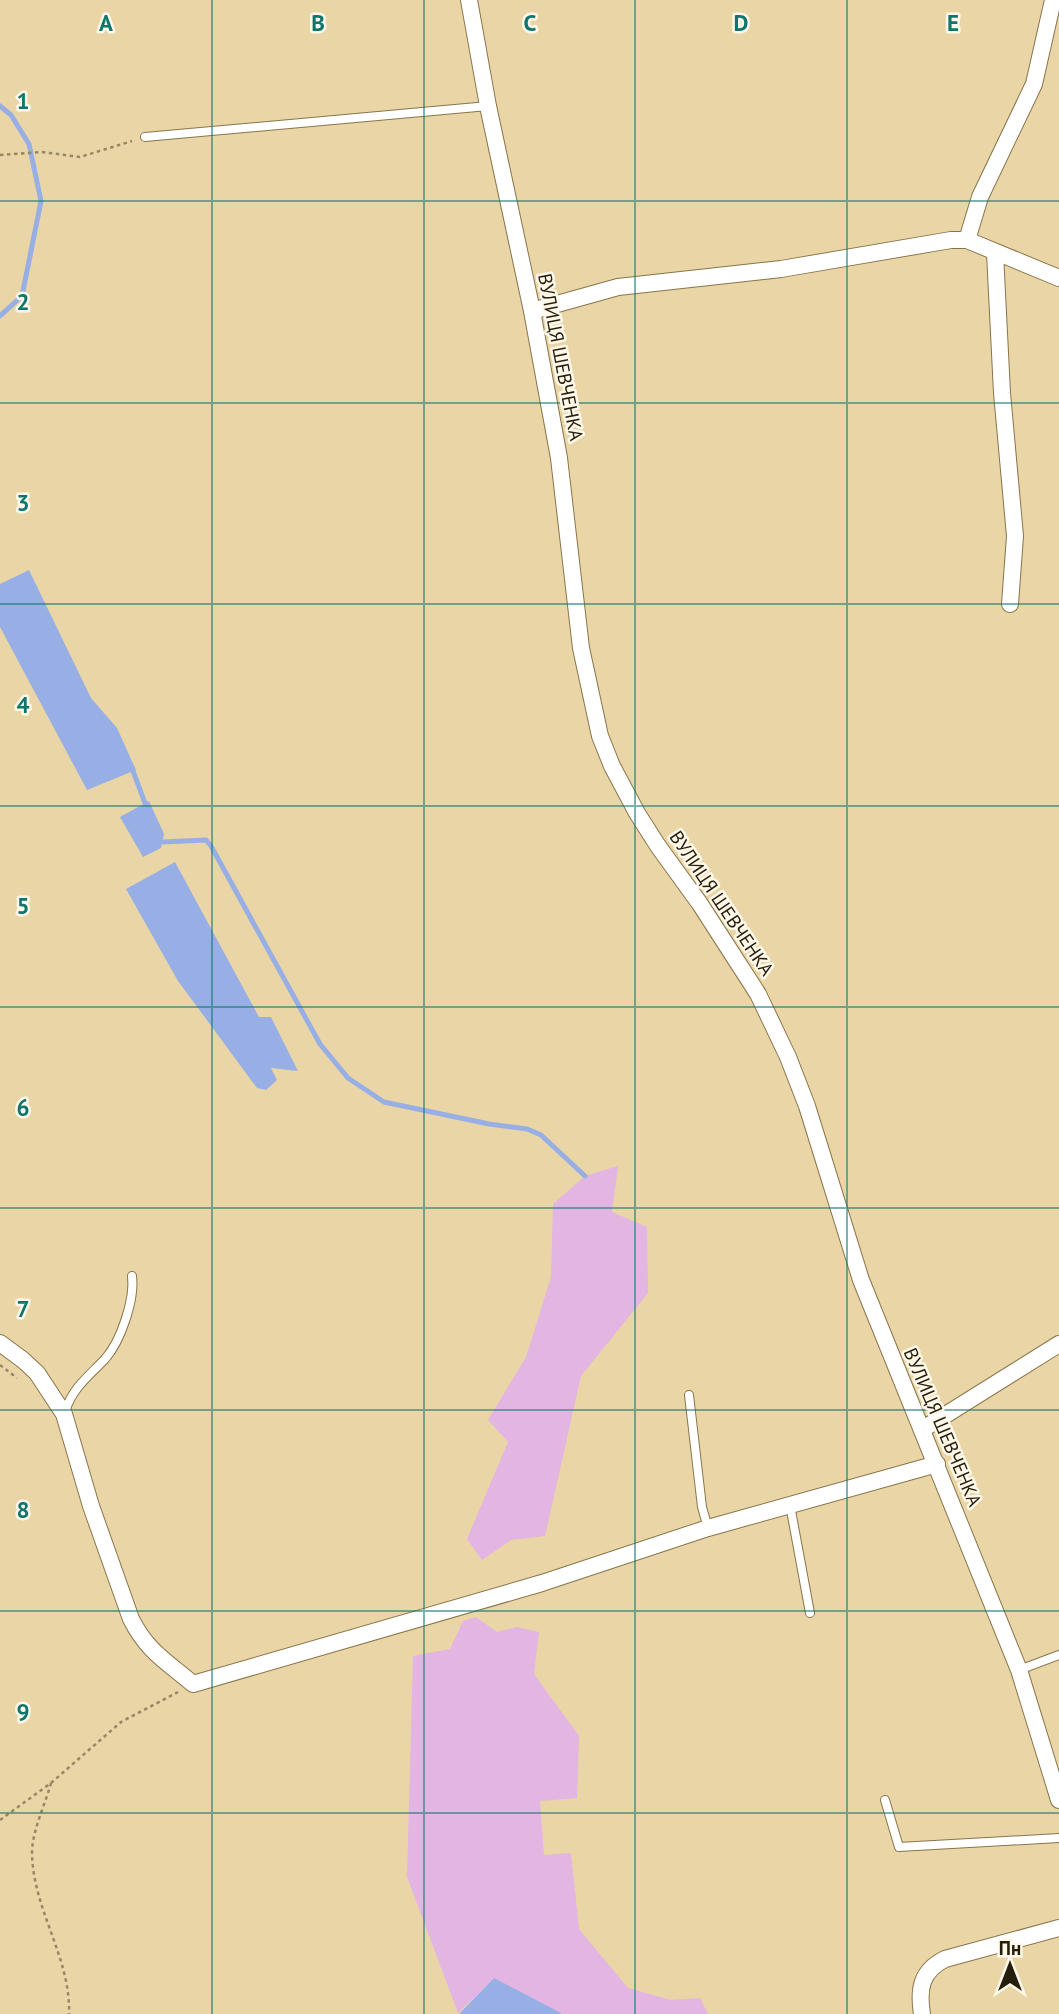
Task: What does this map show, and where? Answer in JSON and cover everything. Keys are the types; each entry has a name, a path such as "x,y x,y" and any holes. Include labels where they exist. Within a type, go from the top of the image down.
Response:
{"street":[{"name":"ВУЛИЦЯ ШЕВЧЕНКА","path":"469,0 561,468 581,648 600,736 612,766 637,813 657,846 715,926 758,994 773,1024 807,1106 866,1293 1019,1670 1056,1772 1059,1800"},
{"path":"967,240 980,197 1034,84 1053,0"},
{"path":"531,311 618,287 781,269 935,242 967,240 1055,276 1059,258"},
{"path":"995,253 1002,393 1015,536 1010,604"},
{"path":"0,1343 37,1373 64,1414 91,1506 135,1627 152,1651 193,1684 542,1583 708,1528 937,1464"},
{"path":"923,1429 1059,1344"},
{"path":"922,2014 920,1988 928,1970 935,1964 1059,1927"}],"lane":[{"path":"145,137 488,106"},
{"path":"64,1414 73,1391 112,1349 133,1296 132,1276"},
{"path":"689,1395 702,1507 708,1528"},
{"path":"790,1505 810,1613"},
{"path":"1019,1670 1059,1655"},
{"path":"885,1800 899,1847 1059,1838"}],"path":[{"path":"0,155 42,152 80,157 145,137"},
{"path":"0,1820 51,1783 121,1722 193,1684"},
{"path":"51,1783 32,1847 33,1870 47,1924 66,1974 70,1997 69,2014"}],"shaded area":[{"path":"618,1166 612,1212 647,1227 648,1293 581,1376 545,1536 511,1540 482,1560 467,1539 508,1442 488,1420 526,1357 551,1277 553,1204 585,1176"},
{"path":"476,1617 497,1632 517,1627 539,1632 534,1674 579,1736 577,1798 540,1801 544,1855 571,1853 579,1929 628,1988 671,2000 700,1998 708,2014 561,2014 494,1978 458,2013 407,1877 413,1656 450,1649 463,1621"}],"water":[{"path":"29,570 91,698 117,728 136,770 87,790 0,627 0,584"},
{"path":"149,801 164,834 161,848 143,857 120,817"},
{"path":"175,862 259,1017 271,1017 298,1071 271,1068 277,1080 266,1090 257,1088 178,981 126,889"},
{"path":"494,1978 561,2013 561,2014 459,2014"}],"waterway":[{"path":"0,106 11,115 29,144 41,201 22,296 0,316"},
{"path":"133,771 145,803"},
{"path":"163,842 206,840 211,846 320,1044 348,1078 384,1102 489,1124 527,1129 541,1135 585,1176"}]}
